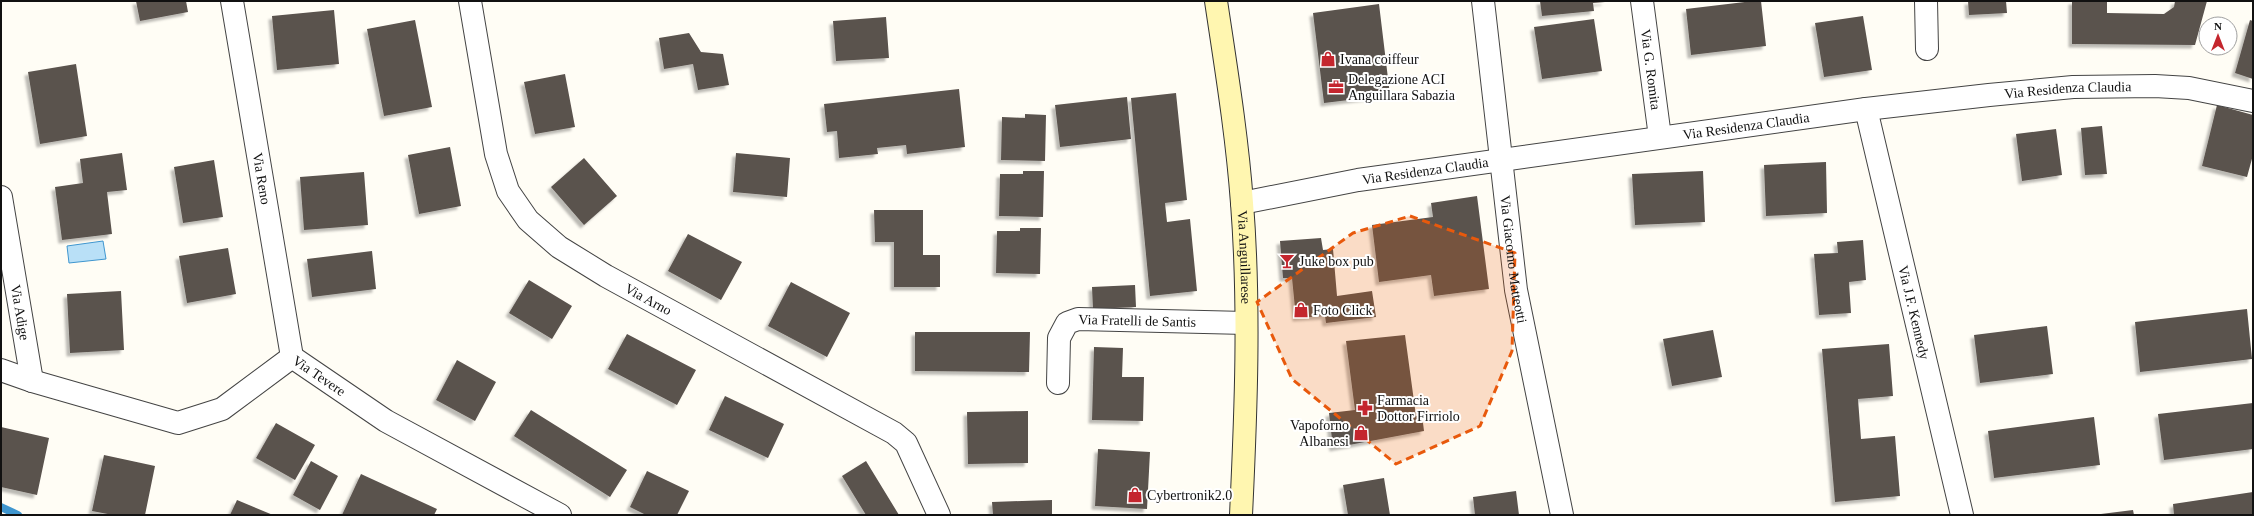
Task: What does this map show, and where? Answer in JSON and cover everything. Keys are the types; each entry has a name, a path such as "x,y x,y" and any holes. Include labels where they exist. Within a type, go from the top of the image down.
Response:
{"main road":[{"name":"Via Anguillarese","path":"1216,1 1233,113 1242,203 1246,322 1246,409 1241,515"}],"street":[{"name":"Via Reno","path":"232,1 292,357"},
{"name":"Via Arno","path":"470,1 496,154 508,191 528,220 559,246 606,276 894,433 906,443 939,515"},
{"name":"Via Giacomo Matteotti","path":"1483,1 1516,290 1562,515"},
{"name":"Via G. Romita","path":"1642,1 1660,137"},
{"path":"1926,1 1927,49"},
{"name":"Via Residenza Claudia","path":"1242,203 1358,180 1502,159 1866,109 1989,95 2119,85 2189,88 2253,100"},
{"name":"Via J.F. Kennedy","path":"1866,109 1962,515"},
{"name":"Via Adige","path":"1,196 32,381"},
{"name":"Via Fratelli de Santis","path":"1058,383 1060,338 1067,323 1078,319 1246,322"},
{"name":"Via Tevere","path":"1,370 32,381 178,423 222,409 292,357 386,421 560,515"}],"highlighted area":[{"path":"1410,216 1515,253 1512,351 1480,426 1396,464 1292,379 1257,302 1353,233"}],"water":[{"path":"103,241 106,259 69,263 67,246"}],"building":[{"path":"136,1 186,1 188,12 140,21"},
{"path":"1540,1 1605,2 1593,3 1594,11 1542,16"},
{"path":"1761,1 1766,46 1691,55 1686,9"},
{"path":"1968,1 2006,1 2007,13 1969,15"},
{"path":"2072,1 2107,1 2107,13 2164,14 2174,7 2175,1 2207,1 2203,16 2198,16 2198,34 2195,45 2072,44"},
{"path":"1379,4 1390,95 1324,103 1313,13"},
{"path":"334,10 339,64 277,70 272,16"},
{"path":"1863,16 1872,70 1824,77 1815,23"},
{"path":"886,17 889,58 836,61 833,21"},
{"path":"1594,19 1602,71 1542,79 1534,27"},
{"path":"415,20 432,107 384,116 367,29"},
{"path":"2250,20 2253,21 2253,79 2235,73"},
{"path":"689,33 701,52 723,54 729,85 698,90 693,64 664,69 659,38"},
{"path":"76,64 87,136 40,144 28,72"},
{"path":"565,74 575,127 535,134 524,82"},
{"path":"959,89 965,147 907,154 906,145 877,148 878,154 839,158 837,131 827,132 824,104"},
{"path":"1176,93 1187,200 1165,203 1167,222 1190,219 1197,291 1150,296 1131,98"},
{"path":"1127,97 1131,139 1060,147 1055,105"},
{"path":"2217,105 2253,115 2253,155 2247,177 2202,166"},
{"path":"1025,114 1046,115 1045,161 1001,160 1002,117 1025,118"},
{"path":"2102,126 2107,174 2085,175 2081,128"},
{"path":"2056,129 2062,175 2022,181 2016,134"},
{"path":"450,147 461,206 419,214 408,155"},
{"path":"122,153 127,190 107,192 112,234 62,240 55,187 83,183 80,159"},
{"path":"736,153 790,158 787,197 733,192"},
{"path":"584,158 617,196 584,225 551,187"},
{"path":"214,160 223,217 183,223 174,167"},
{"path":"1826,162 1827,213 1766,216 1764,165"},
{"path":"1023,171 1044,171 1043,217 999,216 1000,174 1023,174"},
{"path":"1703,171 1705,222 1635,225 1632,174"},
{"path":"364,172 368,225 304,230 300,177"},
{"path":"1477,196 1489,289 1434,296 1431,275 1379,282 1372,225 1433,217 1431,203"},
{"path":"874,210 923,210 923,255 940,255 940,287 894,287 894,242 875,242"},
{"path":"1020,228 1041,228 1040,274 996,273 997,231 1020,231"},
{"path":"688,234 742,262 721,300 668,271"},
{"path":"1321,238 1323,250 1333,249 1337,296 1372,291 1376,317 1326,323 1325,316 1296,318 1292,278 1283,278 1280,241"},
{"path":"1863,240 1866,280 1849,282 1851,313 1819,315 1814,254 1838,253 1837,242"},
{"path":"228,248 236,294 187,303 179,256"},
{"path":"372,251 376,289 312,297 307,259"},
{"path":"529,280 572,306 552,339 509,313"},
{"path":"791,282 850,313 827,357 768,326"},
{"path":"1135,285 1136,307 1093,309 1092,287"},
{"path":"121,291 124,350 70,353 67,294"},
{"path":"2247,309 2252,359 2140,372 2135,322"},
{"path":"2047,326 2053,374 1980,383 1974,335"},
{"path":"1713,330 1722,377 1672,386 1663,339"},
{"path":"915,332 1030,332 1029,372 915,371"},
{"path":"627,334 696,370 677,405 608,369"},
{"path":"1405,335 1416,416 1422,415 1424,431 1333,448 1329,413 1355,410 1346,341"},
{"path":"1889,344 1893,396 1858,399 1861,439 1895,436 1900,496 1835,502 1822,349"},
{"path":"1094,347 1123,348 1122,377 1144,377 1143,421 1092,420"},
{"path":"457,360 496,382 475,421 436,400"},
{"path":"725,396 784,424 768,458 709,430"},
{"path":"2253,403 2253,449 2164,460 2158,414"},
{"path":"531,410 627,470 610,497 514,436"},
{"path":"1028,411 1028,463 968,464 967,412"},
{"path":"2094,417 2100,465 1994,478 1988,431"},
{"path":"276,423 315,445 295,480 256,458"},
{"path":"1,427 49,438 37,495 1,487"},
{"path":"1098,449 1150,452 1147,509 1095,506"},
{"path":"104,455 155,466 145,515 113,515 92,511"},
{"path":"311,461 338,476 320,510 293,495"},
{"path":"866,461 899,515 866,515 842,476"},
{"path":"647,471 689,491 677,515 646,515 630,507"},
{"path":"361,474 437,509 434,515 342,515"},
{"path":"1384,478 1390,515 1348,515 1343,485"},
{"path":"1516,491 1519,515 1475,515 1473,497"},
{"path":"2253,492 2253,515 2174,515 2173,504"},
{"path":"237,500 273,515 230,515"},
{"path":"1052,500 1052,515 993,515 992,502"},
{"path":"2133,510 2134,515 2101,515 2101,514"}],"waterway":[{"path":"1,507 18,515"}],"place":[{"name":"Ivana coiffeur","path":"1328,59"},
{"name":"Delegazione ACI Anguillara Sabazia","path":"1336,87"},
{"name":"Juke box pub","path":"1287,261"},
{"name":"Foto Click","path":"1301,310"},
{"name":"Farmacia Dottor Firriolo","path":"1365,408"},
{"name":"Vapoforno Albanesi","path":"1361,433"},
{"name":"Cybertronik2.0","path":"1135,495"}]}
